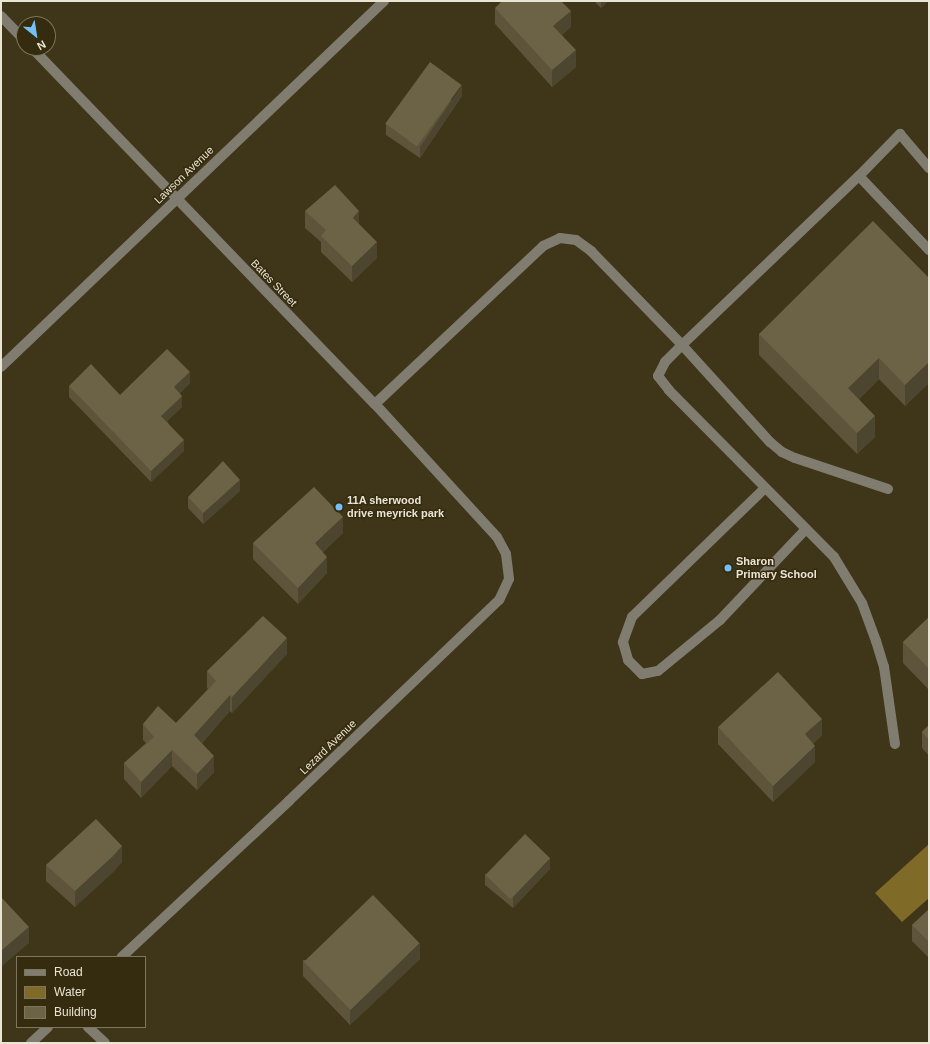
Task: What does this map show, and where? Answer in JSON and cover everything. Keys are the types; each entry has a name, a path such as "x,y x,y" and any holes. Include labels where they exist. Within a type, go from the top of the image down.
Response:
{"street":[{"name":"Lawson Avenue","path":"1,367 176,198 384,1"},
{"path":"1,16 16,32"},
{"name":"Bates Street","path":"40,56 376,404 497,537"},
{"path":"895,744 884,666 862,603 834,557 669,390 658,376 665,362 682,345 859,176 900,134 929,168"},
{"path":"859,176 929,250"},
{"path":"376,404 543,246 560,238 576,240 591,251 682,345 770,442 782,452 888,489"},
{"path":"765,488 632,617 623,642 628,660 642,674 658,671 720,620 806,529"},
{"name":"Lezard Avenue","path":"123,956 289,801 500,600 509,579 506,554 497,537"},
{"path":"31,1043 47,1028"},
{"path":"89,1028 105,1043"}],"water":[{"path":"929,844 929,898 902,922 875,893"}],"building":[{"path":"502,1 561,1 571,11 553,26 576,50 552,70 495,8"},
{"path":"430,62 462,85 417,146 385,123"},
{"path":"335,185 359,211 353,218 377,242 352,266 321,236 326,230 305,211"},
{"path":"873,221 929,278 929,362 905,385 879,358 848,388 875,416 857,433 759,334"},
{"path":"167,349 190,372 174,387 182,396 161,416 184,440 151,471 69,386 91,364 120,395"},
{"path":"223,461 240,480 203,513 188,497"},
{"path":"314,487 343,517 315,543 327,557 298,588 253,543"},
{"path":"263,616 287,638 232,697 230,695 194,735 214,756 197,774 172,750 141,782 124,763 154,737 143,724 158,706 176,723 216,681 207,671"},
{"path":"929,617 929,669 903,642"},
{"path":"778,672 822,719 805,734 815,746 773,786 718,727"},
{"path":"929,725 929,740 922,732"},
{"path":"96,819 122,846 75,891 46,865"},
{"path":"525,834 550,858 511,899 485,875"},
{"path":"373,895 420,943 350,1010 304,962"},
{"path":"1,897 29,927 1,951"},
{"path":"929,909 929,942 912,925"}],"place":[{"name":"11A sherwood drive meyrick park","path":"339,507"},
{"name":"Sharon Primary School","path":"728,568"}]}
